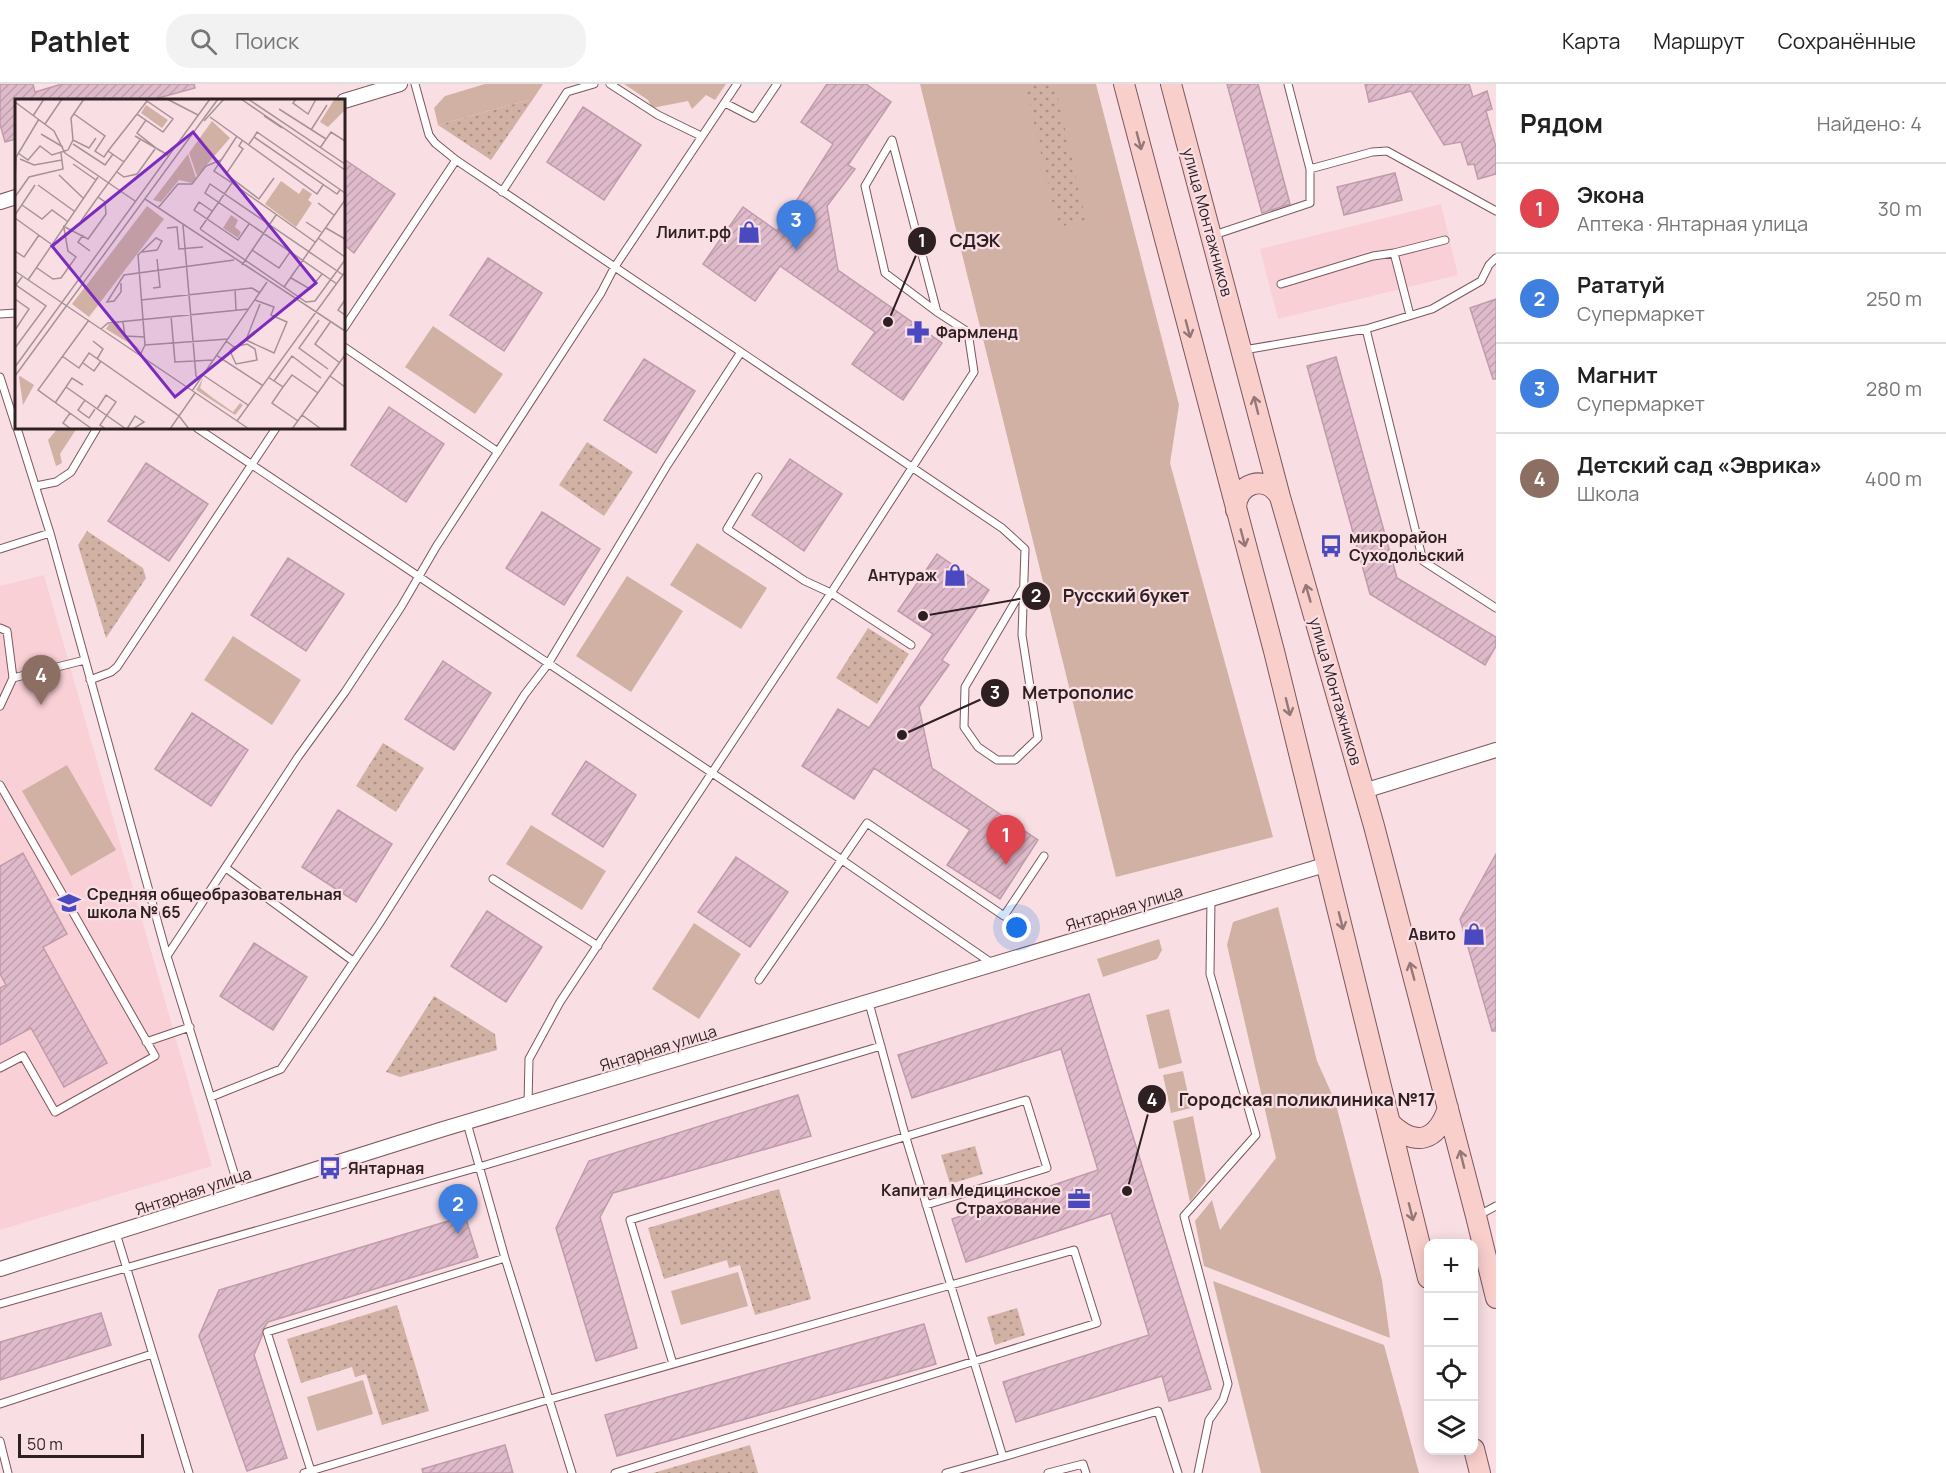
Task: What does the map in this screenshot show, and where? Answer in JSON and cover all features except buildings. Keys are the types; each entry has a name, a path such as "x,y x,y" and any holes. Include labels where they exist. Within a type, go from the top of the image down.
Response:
{"main road":[{"path":"1124,84 1328,864 1424,1262"},
{"name":"улица Монтажников","path":"1171,84 1280,497 1364,791 1449,1108 1496,1299"},
{"path":"1236,510 1236,502 1242,490 1254,483 1272,487 1280,497"},
{"path":"1390,1123 1402,1134 1411,1138 1421,1138 1438,1129 1449,1108"},
{"path":"1475,1455 1480,1473"}],"street":[{"path":"345,101 400,84"},
{"path":"0,202 15,197"},
{"path":"1364,791 1496,750"},
{"name":"Янтарная улица","path":"0,1269 240,1192 528,1104 1328,864"}],"lane":[{"path":"416,84 429,135 456,160 1002,528 1025,549 1022,635 1038,738 1015,760 997,760 978,747 964,727 965,687 1022,590"},
{"path":"502,192 567,92 594,84"},
{"path":"610,84 658,115 701,136"},
{"path":"167,956 298,757 345,692 419,577 436,546 602,293 614,268 737,84"},
{"path":"725,103 754,118 777,84"},
{"path":"1211,235 1310,203 1310,169 1288,84"},
{"path":"528,1104 529,1059 560,1002 831,593 974,372 968,332 938,312 885,273 866,186 892,140 938,312"},
{"path":"1310,169 1372,152 1387,151 1496,211"},
{"path":"345,326 456,160"},
{"path":"1281,284 1373,256 1445,240"},
{"path":"1394,253 1410,315"},
{"path":"1242,351 1366,328 1432,309 1481,281 1496,258"},
{"path":"0,314 15,313"},
{"path":"1366,328 1423,561 1496,608"},
{"path":"345,348 498,452"},
{"path":"211,1097 281,1069 384,915 525,694 548,663 668,464 741,352"},
{"path":"0,377 15,421"},
{"path":"18,429 50,533 167,956 240,1192"},
{"path":"36,486 56,482 71,472 96,429"},
{"path":"198,429 842,860 994,965"},
{"path":"90,680 111,672 117,667 275,429"},
{"path":"758,477 727,529 805,581 831,593 911,645"},
{"path":"0,549 50,533"},
{"path":"0,628 7,631 13,678 0,706"},
{"path":"13,678 85,660"},
{"path":"0,785 155,1056 55,1112 23,1056 0,1068"},
{"path":"759,980 867,823 1004,916 1044,856"},
{"path":"226,868 353,961"},
{"path":"493,879 598,946"},
{"path":"1198,1473 1209,1420 1223,1400 1228,1384 1184,1216 1256,1135 1210,974 1211,899"},
{"path":"869,1003 949,1285 1003,1457"},
{"path":"146,1042 189,1027"},
{"path":"0,1304 479,1167 881,1046"},
{"path":"673,1365 630,1220 1026,1100 1047,1168 926,1205"},
{"path":"467,1123 505,1258 572,1473"},
{"path":"1476,1216 1496,1206"},
{"path":"116,1233 189,1473"},
{"path":"505,1258 267,1332 307,1472 548,1400 1074,1250 1097,1323 615,1473"},
{"path":"0,1404 152,1354"},
{"path":"946,1473 1158,1411 1178,1473"},
{"path":"0,1442 8,1473"},
{"path":"1048,1473 1083,1464 1086,1473"}],"shaded area":[{"path":"485,84 543,84 533,99 438,125 434,108 445,96"},
{"path":"624,84 726,84 715,100 706,95 692,109 688,101 652,108 648,100"},
{"path":"920,84 1096,84 1179,405 1170,463 1273,837 1116,877"},
{"path":"1025,84 1055,84 1086,221 1058,227"},
{"path":"533,99 491,160 438,125"},
{"path":"1441,204 1458,275 1278,319 1260,249"},
{"path":"433,326 503,374 475,414 405,367"},
{"path":"57,429 76,429 60,454 62,463 56,466 48,440"},
{"path":"587,442 633,472 604,516 559,485"},
{"path":"87,531 143,568 146,578 106,638 78,545"},
{"path":"697,543 767,588 741,629 670,585"},
{"name":"Средняя общеобразовательная школа № 65","path":"44,575 212,1166 0,1230 0,586"},
{"path":"627,576 683,611 631,692 576,656"},
{"path":"868,628 909,654 877,704 836,678"},
{"path":"233,636 301,680 272,725 204,680"},
{"path":"383,743 424,768 396,812 356,786"},
{"path":"67,765 116,850 71,876 22,791"},
{"path":"531,825 606,871 582,910 506,864"},
{"path":"1278,907 1317,1061 1335,1101 1382,1280 1390,1338 1204,1266 1195,1221 1212,1200 1220,1230 1276,1158 1227,945 1233,922"},
{"path":"694,923 741,954 699,1019 652,989"},
{"path":"1159,939 1162,950 1157,959 1103,977 1097,959"},
{"path":"434,996 495,1034 497,1050 400,1077 386,1072"},
{"path":"1169,1009 1182,1063 1159,1069 1146,1015"},
{"path":"1183,1071 1191,1108 1171,1113 1163,1075"},
{"path":"1193,1116 1206,1181 1190,1202 1173,1121"},
{"path":"975,1146 983,1174 950,1184 941,1155"},
{"path":"779,1189 811,1299 755,1315 740,1265 729,1268 727,1260 664,1279 648,1228"},
{"path":"738,1272 748,1306 681,1325 671,1291"},
{"path":"1213,1281 1384,1345 1419,1473 1261,1473"},
{"path":"397,1305 429,1411 382,1425 366,1374 355,1377 352,1367 301,1383 287,1339"},
{"path":"1017,1308 1025,1335 995,1345 987,1317"},
{"path":"363,1380 373,1414 317,1431 307,1397"},
{"path":"750,1445 758,1473 653,1473"}],"place":[{"name":"Лилит.рф","path":"749,232"},
{"name":"Магнит","path":"796,250"},
{"name":"СДЭК","path":"888,322"},
{"name":"Фармленд","path":"918,332"},
{"name":"микрорайон Суходольский","path":"1331,546"},
{"name":"Антураж","path":"955,575"},
{"name":"Русский букет","path":"923,616"},
{"name":"Детский сад «Эврика»","path":"41,705"},
{"name":"Метрополис","path":"902,735"},
{"name":"Экона","path":"1006,865"},
{"name":"Средняя общеобразовательная школа № 65","path":"69,903"},
{"name":"Авито","path":"1474,934"},
{"name":"Янтарная","path":"330,1168"},
{"name":"Городская поликлиника №17","path":"1127,1191"},
{"name":"Капитал Медицинское Страхование","path":"1079,1199"},
{"name":"Рататуй","path":"458,1234"}]}
